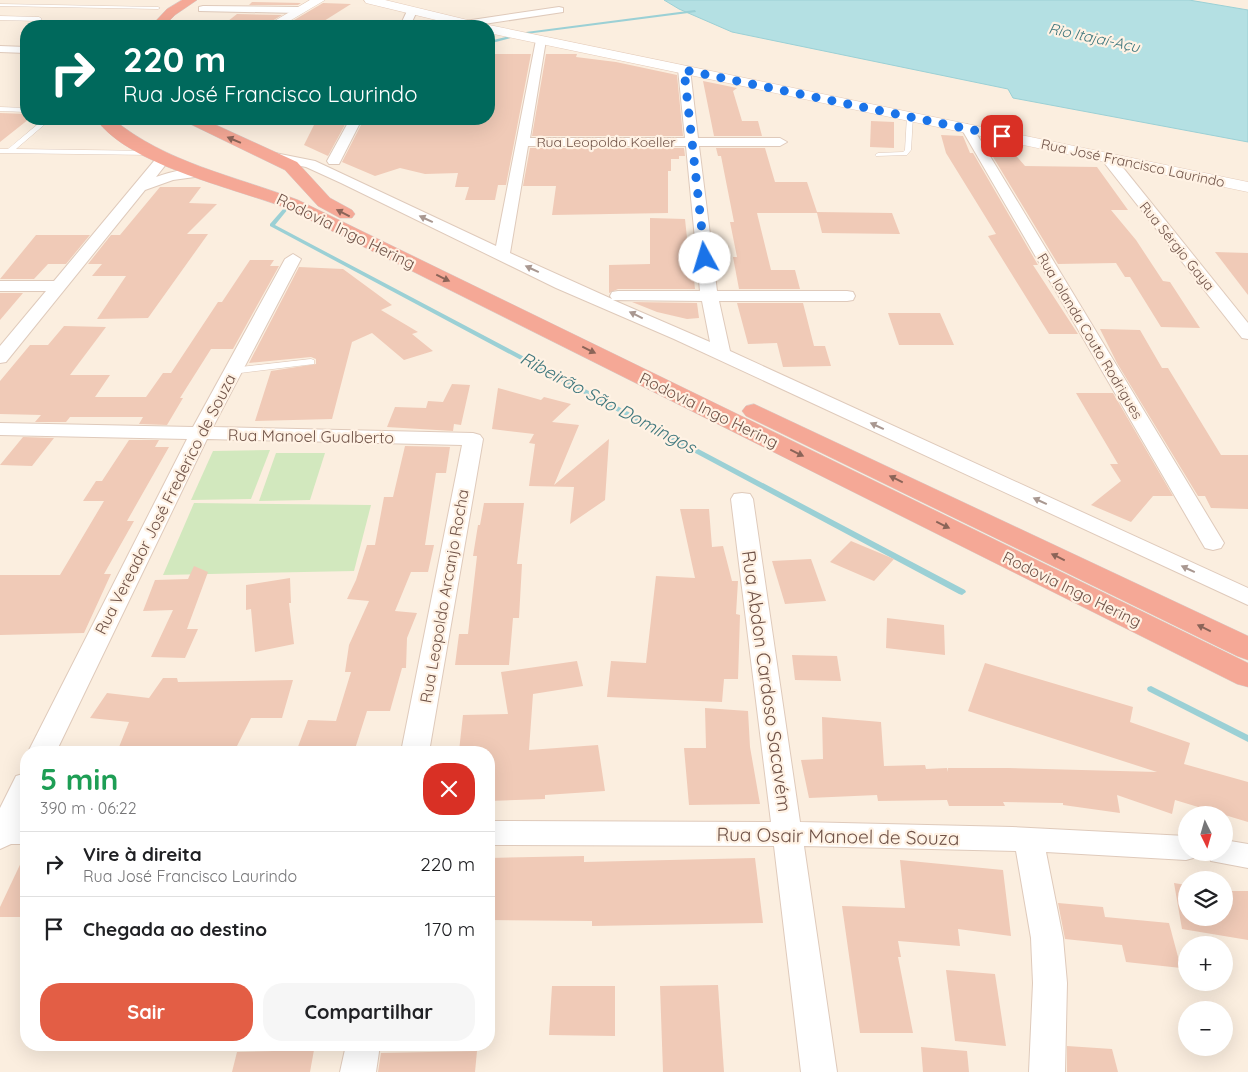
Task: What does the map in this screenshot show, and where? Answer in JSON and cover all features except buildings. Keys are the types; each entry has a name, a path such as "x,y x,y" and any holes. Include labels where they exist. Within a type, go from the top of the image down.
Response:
{"highway":[{"path":"163,20 190,0"},
{"path":"143,20 162,4"},
{"name":"Rodovia Ingo Hering","path":"110,125 119,133 197,173 273,196 299,207 1248,676"},
{"name":"Rodovia Ingo Hering","path":"207,125 291,166 310,189 324,202 341,212 490,281 1248,649"},
{"path":"221,180 262,174 274,168 277,162 274,157"}],"main road":[{"path":"282,20 319,0"},
{"path":"370,0 449,20"},
{"name":"Rua José Francisco Laurindo","path":"495,30 1248,187"}],"street":[{"path":"203,9 298,10"},
{"path":"495,21 559,10"},
{"path":"407,20 412,11"},
{"path":"502,255 541,40"},
{"path":"0,49 20,50"},
{"path":"684,70 709,296 722,354"},
{"path":"334,161 353,125"},
{"name":"Rua Iolanda Couto Rodrigues","path":"967,128 1213,543"},
{"name":"Rua Leopoldo Koeller","path":"522,142 780,142"},
{"path":"0,358 141,187 159,155"},
{"path":"274,157 310,164 562,284 722,354 1248,597"},
{"name":"Rua Sérgio Gaya","path":"1107,157 1248,334"},
{"path":"141,187 171,176 197,173"},
{"name":"Rua Vereador José Frederico de Souza","path":"45,746 200,433 293,259"},
{"path":"0,286 59,286"},
{"path":"618,296 847,296"},
{"name":"Rua Manoel Gualberto","path":"0,429 473,439"},
{"name":"Rua Leopoldo Arcanjo Rocha","path":"416,746 473,439"},
{"name":"Rua Abdon Cardoso Sacavém","path":"742,499 820,1072"},
{"path":"7,833 20,799"},
{"name":"Rua Osair Manoel de Souza","path":"495,833 788,834 1029,840 1178,848"},
{"path":"1029,840 1047,938 1050,982 1046,1072"},
{"path":"1233,854 1248,856"},
{"path":"358,1072 362,1051"}],"lane":[{"path":"0,5 162,4"},
{"path":"0,18 39,19"},
{"path":"0,109 20,110"},
{"path":"878,155 905,154 908,150 910,116"},
{"path":"10,151 41,125"},
{"path":"0,151 159,155"},
{"path":"232,371 311,362"}],"green space":[{"path":"270,450 251,499 191,500 213,451"},
{"path":"276,453 325,453 310,500 259,501"},
{"path":"194,503 371,505 354,571 163,575"}],"water":[{"name":"Rio Itajaí-Açu","path":"664,0 1189,0 1248,10 1248,142 1013,98 1008,89 732,32 679,9"}],"waterway":[{"name":"Ribeirão São Domingos","path":"495,41 526,33 695,11"},
{"name":"Ribeirão São Domingos","path":"286,209 272,225 962,592"},
{"name":"Ribeirão São Domingos","path":"1151,689 1248,739"}],"route":[{"path":"705,258 684,70 1002,136"}]}
